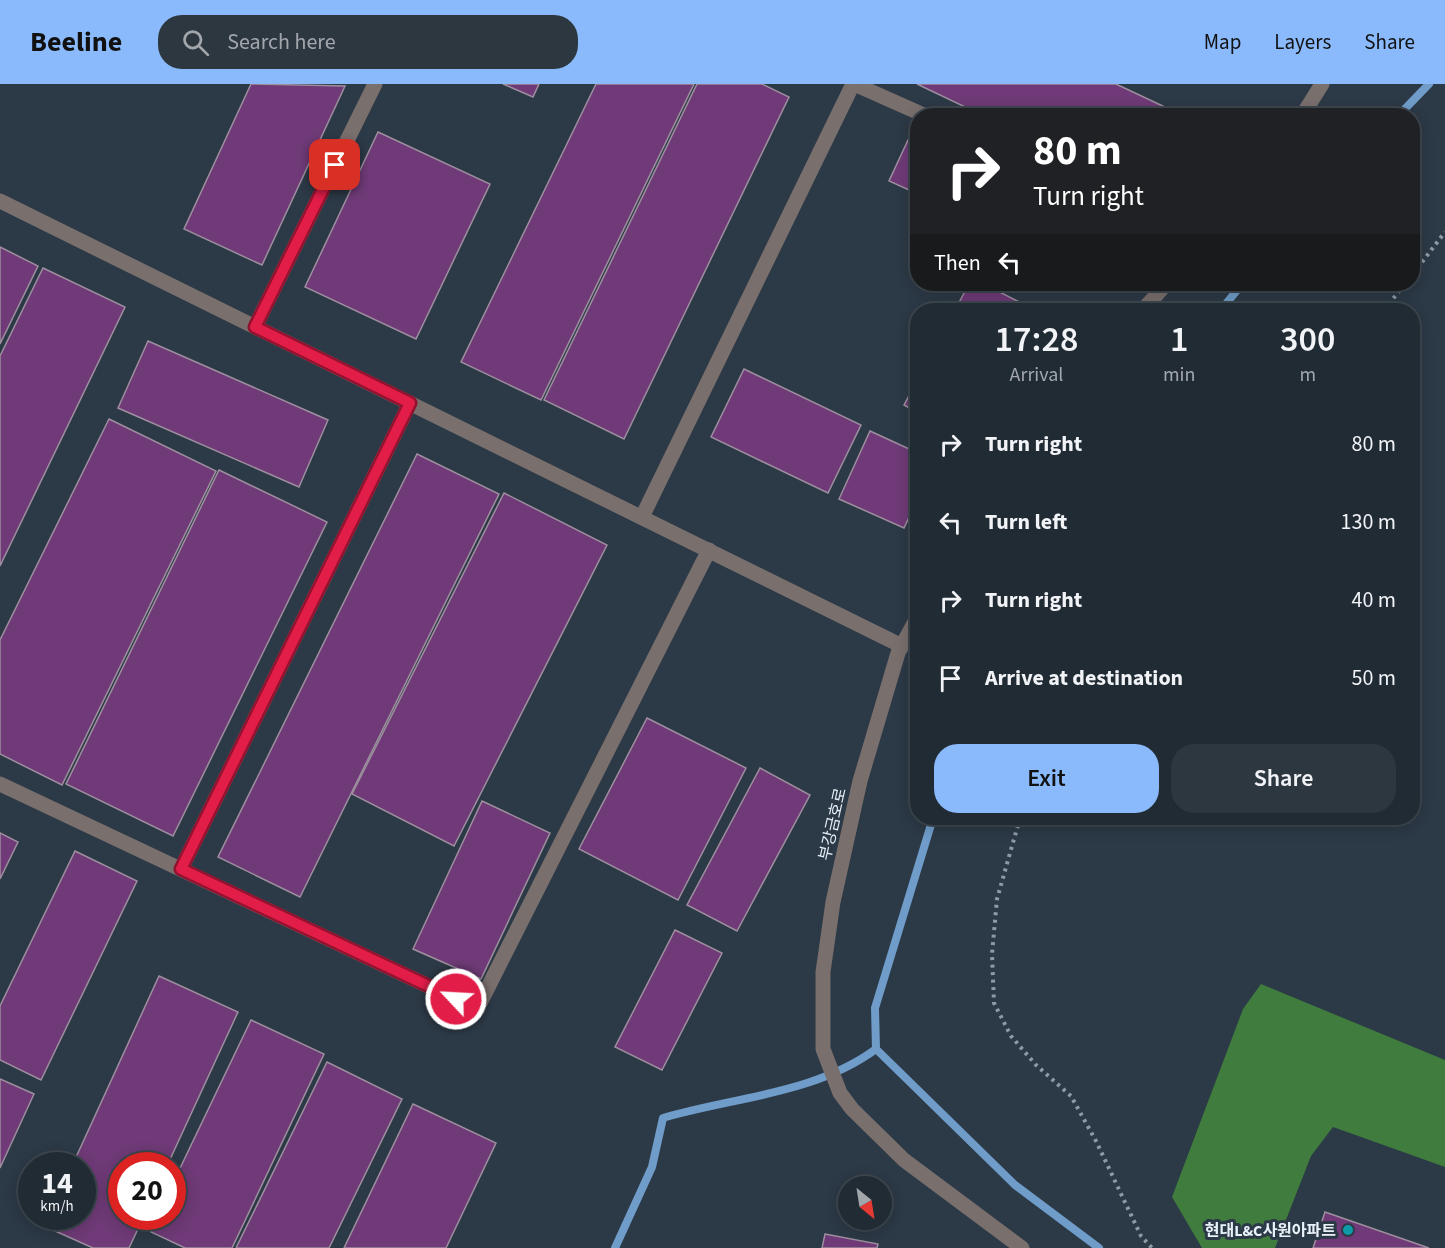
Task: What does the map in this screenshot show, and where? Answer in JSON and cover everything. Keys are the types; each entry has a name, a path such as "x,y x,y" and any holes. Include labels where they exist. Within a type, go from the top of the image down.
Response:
{"street":[{"path":"255,327 375,84"},
{"path":"642,517 854,84 910,109"},
{"path":"1307,108 1322,84"},
{"path":"0,201 902,646"},
{"path":"1149,303 1160,291"},
{"path":"181,869 410,403"},
{"path":"0,784 477,1009 709,550"},
{"name":"부강금호로","path":"910,631 902,646 860,781 833,902 823,972 823,1049 840,1093 852,1110 904,1160 1022,1248"}],"path":[{"path":"1420,265 1445,232"},
{"path":"1390,303 1399,291"},
{"path":"1018,825 998,899 992,954 994,1003 1011,1036 1036,1065 1071,1096 1096,1141 1141,1236 1152,1248"}],"green space":[{"path":"1261,984 1445,1060 1445,1167 1333,1127 1311,1156 1275,1248 1202,1248 1172,1197 1243,1009"}],"building":[{"path":"251,84 345,86 262,265 184,229"},
{"path":"503,84 539,84 533,97"},
{"path":"596,84 694,84 541,400 461,362"},
{"path":"697,84 762,84 789,97 624,439 544,400"},
{"path":"917,84 1116,84 1167,108 967,108"},
{"path":"378,132 490,184 416,339 305,287"},
{"path":"908,140 910,141 910,190 889,181"},
{"path":"0,247 38,266 0,344"},
{"path":"43,268 125,307 0,566 0,356"},
{"path":"965,291 998,291 1021,303 959,303"},
{"path":"148,341 328,420 299,487 118,408"},
{"path":"744,369 861,425 828,493 711,437"},
{"path":"910,394 910,408 904,405"},
{"path":"109,419 216,471 62,785 0,754 0,640"},
{"path":"870,431 910,449 910,515 904,528 839,499"},
{"path":"417,454 499,494 300,897 218,857"},
{"path":"219,470 327,522 173,836 66,784"},
{"path":"504,493 607,545 454,846 352,794"},
{"path":"647,718 746,768 678,900 579,849"},
{"path":"760,768 810,795 737,931 687,905"},
{"path":"482,801 550,833 481,979 413,949"},
{"path":"0,833 18,842 0,879"},
{"path":"75,851 137,881 41,1080 0,1060 0,1006"},
{"path":"675,930 722,953 662,1070 615,1047"},
{"path":"159,976 238,1012 173,1152 108,1152 108,1230 137,1230 129,1248 93,1248 53,1230 96,1230 96,1152 78,1152"},
{"path":"251,1020 324,1054 232,1248 185,1248 151,1232 152,1230 186,1230 186,1156"},
{"path":"327,1062 402,1099 329,1248 236,1248"},
{"path":"0,1079 34,1094 0,1168"},
{"path":"413,1104 496,1143 446,1248 344,1248"},
{"name":"현대L&C사원아파트","path":"1325,1212 1429,1248 1313,1248"},
{"path":"825,1234 878,1244 877,1248 822,1248"}],"waterway":[{"path":"1406,108 1429,84"},
{"path":"1227,303 1236,291"},
{"path":"931,825 875,1008 876,1049 1015,1185 1099,1248"},
{"path":"615,1248 652,1167 663,1118 801,1085 827,1076 876,1049"}],"place":[{"name":"현대L&C사원아파트","path":"1348,1230"}],"route":[{"path":"335,165 255,327 410,403 181,869 456,999"}]}
